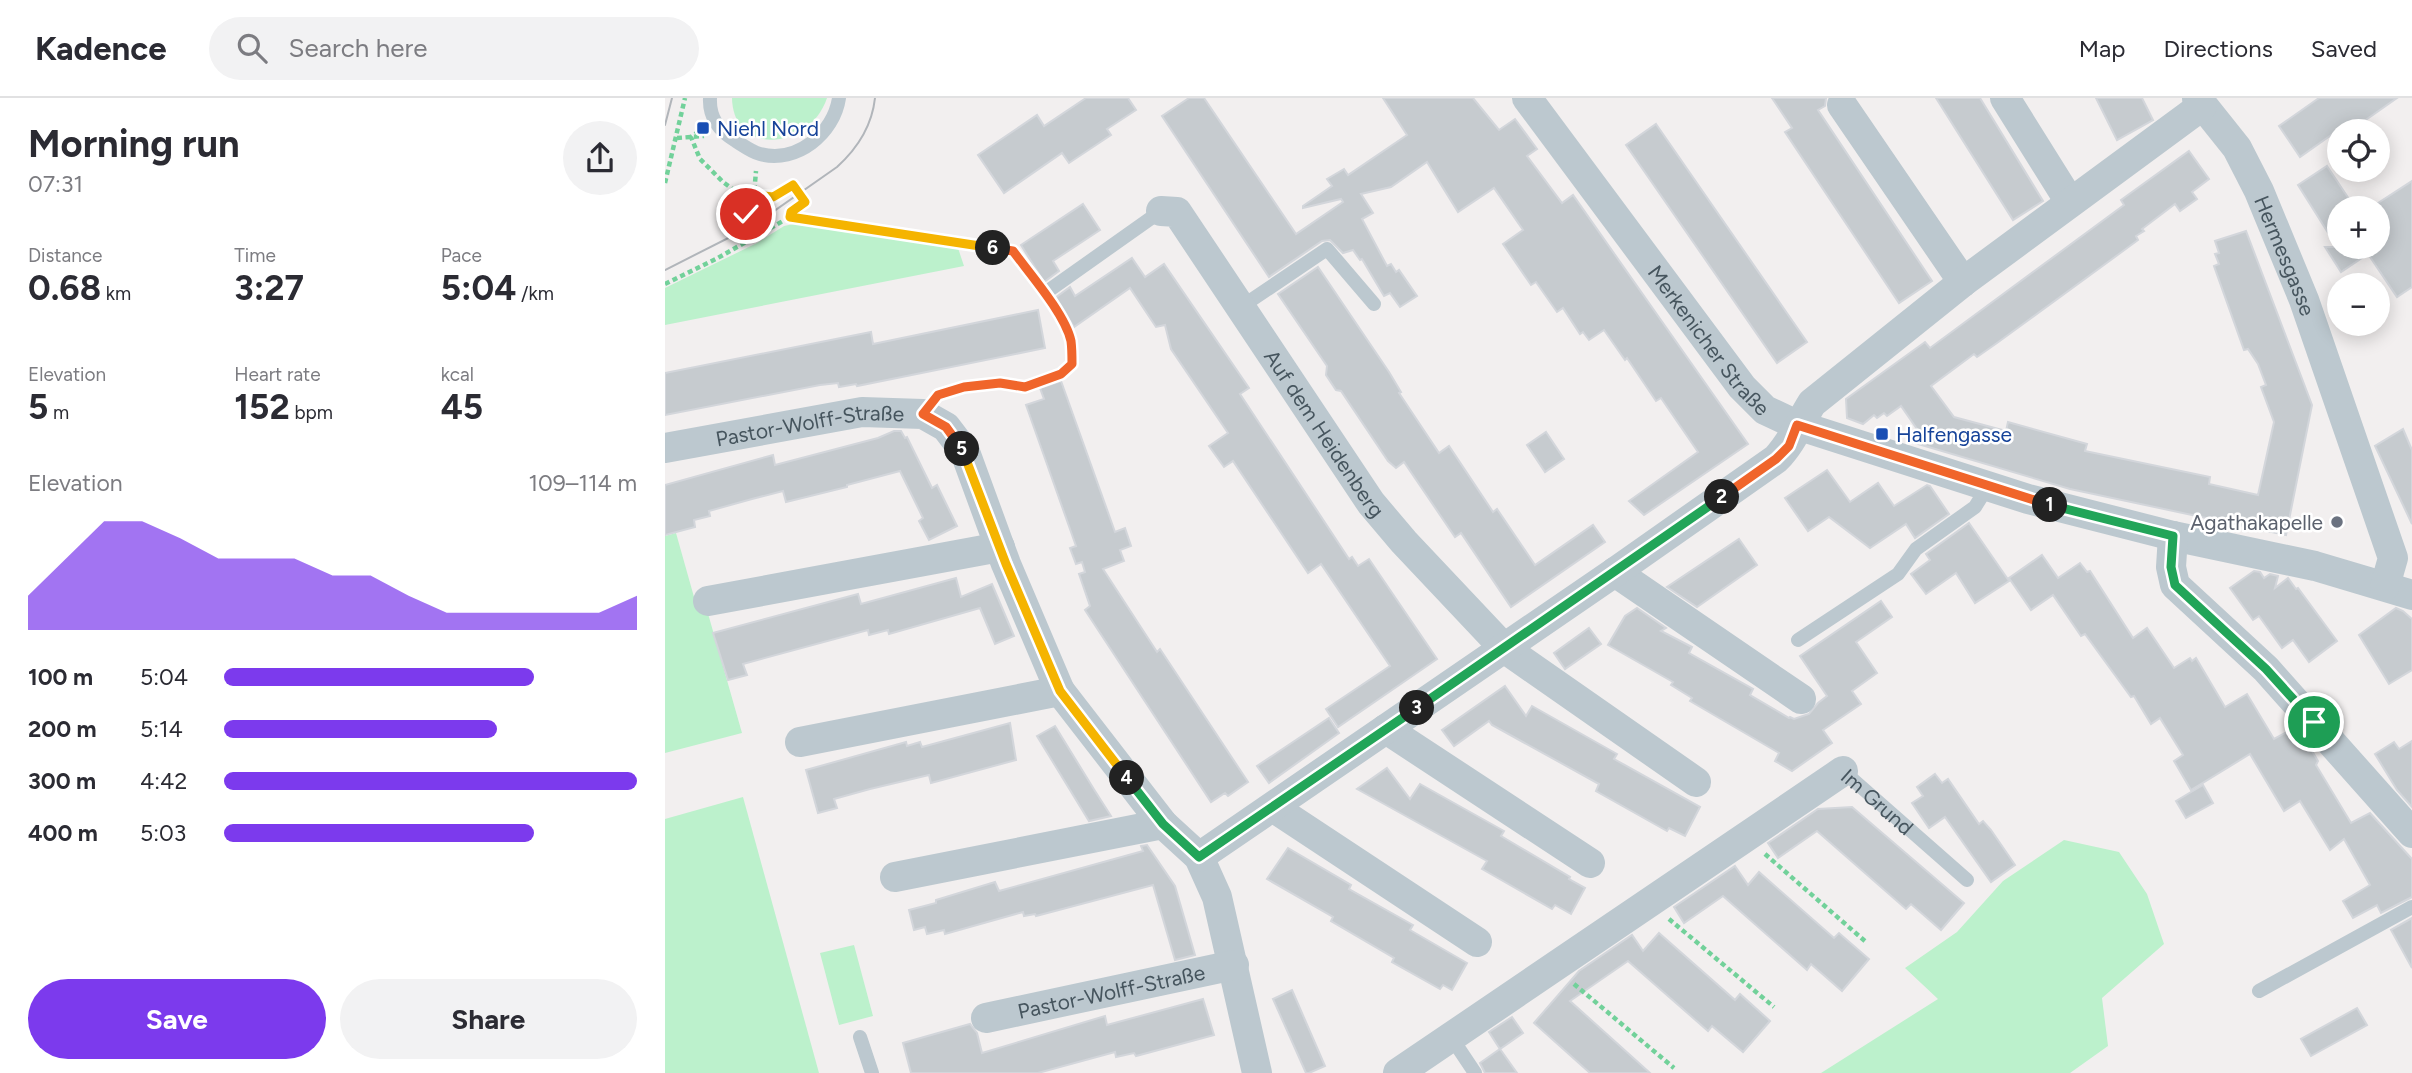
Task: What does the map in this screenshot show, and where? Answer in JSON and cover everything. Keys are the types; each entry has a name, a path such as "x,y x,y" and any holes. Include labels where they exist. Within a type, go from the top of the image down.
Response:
{"street":[{"name":"Merkenicher Straße","path":"1527,98 1742,387 1765,410 1797,425 2028,499 2173,536 2315,566 2399,590"},
{"path":"2005,98 2070,202"},
{"path":"1199,857 1274,808 1776,459 1789,446 1797,425 1812,403 1963,282 2200,102"},
{"name":"Hermesgasse","path":"2200,102 2237,148 2259,191 2304,300 2393,558 2399,590"},
{"path":"1842,105 1963,282"},
{"name":"Auf dem Heidenberg","path":"1161,211 1177,212 1371,503 1504,649 1696,782"},
{"name":"Pastor-Wolff-Straße","path":"665,448 862,412 923,414 946,427 965,452 1000,547 1060,691 1163,824 1199,857 1217,897 1257,1073"},
{"path":"2173,536 2171,567 2175,585 2266,669 2412,832"},
{"path":"708,601 1000,547"},
{"path":"1615,572 1801,699"},
{"path":"800,742 1060,691"},
{"path":"1386,729 1590,863"},
{"name":"Im Grund","path":"1398,1073 1843,771"},
{"path":"1274,808 1477,942"},
{"path":"895,877 1163,824"},
{"name":"Pastor-Wolff-Straße","path":"986,1017 1234,965"}],"lane":[{"path":"710,98 711,114 722,132 758,154 772,156 787,154 813,141 827,129 835,117 839,98"},
{"path":"1045,292 1161,211"},
{"path":"1241,307 1327,249 1374,304"},
{"path":"1798,640 1898,574 1916,549 1975,507 1988,486"},
{"name":"Im Grund","path":"1843,771 1967,880"},
{"path":"2259,991 2412,907"},
{"path":"860,1037 873,1073"},
{"path":"1451,1037 1475,1073"}],"path":[{"path":"665,183 685,98"},
{"path":"677,138 703,136"},
{"path":"691,137 700,159 723,183 738,193 773,197 793,185 805,202 791,212 790,217"},
{"path":"746,214 754,195"},
{"path":"665,284 790,217 1013,251 1045,292 1071,341 1072,364 1061,374 1025,387 1000,383 964,387 938,395 923,414"},
{"path":"1748,835 1756,846 1866,942"},
{"path":"1653,900 1662,913 1774,1007"},
{"path":"1558,965 1566,977 1674,1068"}],"green space":[{"path":"732,98 827,98 818,116 805,129 789,137 773,140 758,137 745,130 736,117"},
{"path":"798,223 958,248 964,266 665,325 665,288 757,243 784,226"},
{"path":"676,533 694,597 703,596 742,733 665,753 665,536"},
{"path":"743,797 819,1073 665,1073 665,819"},
{"path":"2064,840 2119,852 2147,894 2164,944 2102,998 2108,1046 2070,1073 1821,1073 1938,999 1905,968 1957,932 2003,881"},
{"path":"854,945 873,1016 839,1025 820,953"}],"building":[{"path":"1086,98 1128,98 1136,110 1107,129 1111,135 1069,163 1062,153 1004,193 978,155 1037,115 1044,126"},
{"path":"1189,98 1204,98 1296,234 1343,202 1341,199 1303,208 1332,186 1327,179 1344,169 1348,175 1407,135 1383,98 1473,98 1499,130 1515,119 1537,149 1527,156 1562,203 1573,195 1748,444 1644,515 1629,501 1698,452 1661,398 1656,401 1604,330 1589,340 1583,332 1580,334 1563,308 1557,312 1536,282 1531,285 1503,244 1523,230 1494,188 1458,212 1427,162 1391,187 1361,194 1373,213 1362,219 1387,266 1391,264 1396,272 1399,270 1417,296 1400,307 1390,293 1384,296 1362,259 1360,260 1353,250 1343,253 1330,240 1322,241 1269,277 1162,116"},
{"path":"1772,98 1826,98 1825,106 1818,110 1932,281 1899,303 1785,132 1792,128"},
{"path":"1936,98 1980,98 2043,201 2013,220"},
{"path":"2096,98 2142,98 2153,120 2117,140"},
{"path":"2319,98 2397,98 2367,119 2327,119 2327,138 2300,157 2279,126"},
{"path":"1656,124 1807,342 1777,363 1626,145"},
{"path":"2189,151 2209,179 2192,192 2197,199 2180,211 2175,204 2142,229 2144,231 2136,236 2138,240 1997,343 1977,357 1974,354 1931,386 1954,417 2006,431 2008,422 2087,444 2085,451 2210,477 2209,484 2258,495 2274,422 2261,387 2266,385 2258,364 2248,349 2244,350 2214,266 2219,264 2215,254 2219,253 2215,241 2246,231 2312,405 2286,535 2070,489 1915,443 1919,432 1901,406 1887,416 1884,413 1877,418 1874,415 1863,424 1847,418 1846,399 1925,342 1930,348 2124,205 2121,200"},
{"path":"2327,166 2327,182 2338,182 2347,196 2327,196 2327,231 2298,185"},
{"path":"2412,181 2412,287 2397,297 2390,287 2390,273 2381,273 2371,259 2390,259 2389,196"},
{"path":"1083,204 1100,230 1053,261 1059,271 1044,282 1021,245"},
{"path":"1132,258 1145,277 1164,264 1249,388 1240,394 1349,559 1352,557 1358,566 1369,559 1437,659 1338,727 1326,709 1390,666 1321,564 1308,573 1233,461 1224,467 1209,446 1228,433 1171,349 1165,325 1156,327 1130,288 1074,327 1055,298 1070,287 1075,296"},
{"path":"2333,259 2360,259 2341,272"},
{"path":"1318,267 1389,372 1401,392 1399,393 1439,453 1449,446 1493,512 1497,509 1535,565 1593,525 1605,542 1511,607 1461,533 1455,537 1404,462 1396,468 1388,461 1341,391 1336,390 1326,375 1327,366 1278,294"},
{"path":"1038,310 1045,348 857,386 839,387 838,383 820,385 665,415 665,373 871,332 873,344"},
{"path":"1061,381 1115,532 1125,528 1131,546 1120,550 1124,561 1103,569 1248,782 1228,796 1225,793 1211,802 1085,610 1090,606 1079,574 1085,572 1082,562 1076,564 1070,548 1076,546 1026,405 1044,399 1040,388"},
{"path":"2403,429 2412,450 2412,524 2375,446"},
{"path":"901,431 905,438 907,437 932,488 937,485 957,526 929,540 919,521 923,518 900,471 786,502 783,491 752,499 709,511 710,516 694,520 695,527 665,535 665,485 773,455 775,465 878,438"},
{"path":"1546,432 1564,459 1545,472 1527,445"},
{"path":"1827,470 1850,502 1878,483 1894,506 1927,485 1949,514 1915,538 1906,524 1870,548 1829,517 1808,531 1785,498"},
{"path":"1969,523 2009,581 1975,603 1956,573 1926,594 1911,574 1930,560 1926,554"},
{"path":"1739,539 1757,565 1697,607 1667,587"},
{"path":"2042,555 2058,578 2080,563 2087,572 2090,571 2133,638 2147,628 2174,668 2190,658 2192,661 2196,658 2225,707 2247,694 2274,739 2294,728 2301,739 2305,739 2318,761 2316,765 2351,823 2370,813 2412,859 2412,897 2381,913 2377,905 2353,918 2343,901 2370,885 2344,839 2330,850 2300,801 2284,811 2250,754 2191,790 2174,761 2183,755 2160,718 2151,724 2134,696 2131,697 2085,634 2081,636 2053,595 2031,610 2009,578"},
{"path":"2254,571 2260,572 2264,578 2270,574 2278,576 2275,588 2288,578 2337,641 2309,662 2293,640 2282,648 2259,616 2253,620 2230,588"},
{"path":"956,578 961,597 992,584 1014,636 995,644 980,608 889,634 888,630 869,635 868,630 743,664 747,675 728,680 713,633 858,594 861,604"},
{"path":"1881,601 1892,617 1856,642 1877,673 1852,691 1861,704 1823,730 1832,743 1792,771 1775,761 1779,753 1690,701 1692,698 1671,685 1673,682 1608,645 1625,616 1637,608 1666,628 1661,631 1692,647 1689,653 1753,689 1750,695 1794,719 1809,714 1827,696 1800,656"},
{"path":"2396,608 2412,619 2412,670 2389,684 2359,635"},
{"path":"1589,628 1601,644 1565,669 1554,653"},
{"path":"1505,686 1526,716 1532,706 1617,754 1614,759 1700,807 1685,836 1669,828 1667,831 1596,791 1599,784 1489,721 1454,746 1442,730"},
{"path":"1329,718 1339,733 1269,783 1257,766"},
{"path":"1010,723 1016,760 931,783 929,775 870,789 834,799 837,808 818,813 806,770 906,742 907,746 920,742 922,747"},
{"path":"1055,726 1111,816 1089,821 1037,736"},
{"path":"2412,741 2412,807 2397,790 2375,754 2394,742 2399,749"},
{"path":"1387,768 1410,799 1420,784 1504,831 1501,836 1585,888 1571,914 1555,905 1552,909 1482,869 1487,861 1357,789"},
{"path":"1935,774 1942,783 1948,779 1979,824 1983,821 1991,830 2015,865 1991,882 1945,817 1929,828 1912,803 1923,796 1917,787"},
{"path":"2203,785 2213,803 2186,818 2176,801"},
{"path":"1852,807 1964,903 1941,930 1911,904 1906,909 1817,831 1778,858 1768,843 1818,809"},
{"path":"1147,845 1175,886 1195,955 1175,960 1153,885 1036,916 1024,916 1023,912 945,934 944,930 927,934 925,927 914,930 909,910 936,903 936,900 995,882 999,891 1143,851 1141,846"},
{"path":"1288,848 1351,885 1349,889 1413,925 1410,930 1467,963 1452,990 1443,985 1440,989 1392,962 1394,958 1331,921 1333,917 1267,879"},
{"path":"1735,866 1748,885 1759,872 1834,938 1839,933 1869,959 1842,991 1811,964 1807,970 1723,896 1684,923 1674,907"},
{"path":"2412,918 2412,968 2391,930"},
{"path":"1659,933 1735,1000 1740,994 1770,1021 1743,1052 1712,1026 1708,1031 1628,961 1570,1001 1650,1073 1590,1073 1534,1023 1579,971 1632,935 1643,951"},
{"path":"1292,990 1325,1066 1309,1073 1306,1073 1273,999"},
{"path":"1203,999 1214,1035 1136,1056 1134,1053 1116,1057 1115,1052 1038,1073 911,1073 903,1043 970,1024 977,1033 982,1053 1105,1016 1107,1025"},
{"path":"2357,1008 2367,1025 2311,1056 2301,1039"},
{"path":"1512,1017 1523,1033 1500,1049 1489,1032"},
{"path":"1500,1049 1517,1073 1485,1073 1480,1063"}],"tram line":[{"path":"665,125 672,98"},
{"path":"665,270 754,225 837,167 863,136 871,118 875,98"}],"place":[{"name":"Niehl Nord","path":"703,128"},
{"name":"Halfengasse","path":"1882,434"},
{"name":"Agathakapelle","path":"2337,522"}],"route":[{"path":"746,214 754,195 773,197 793,185 805,202 791,212 790,217 1013,251 1044,293 1071,341 1072,364 1061,374 1025,387 1000,383 964,387 938,395 923,414 946,427 965,452 1006,564 1060,691 1163,824 1199,857 1274,808 1776,459 1789,446 1797,425 2028,499 2173,536 2171,567 2175,585 2266,669 2314,722"}]}
